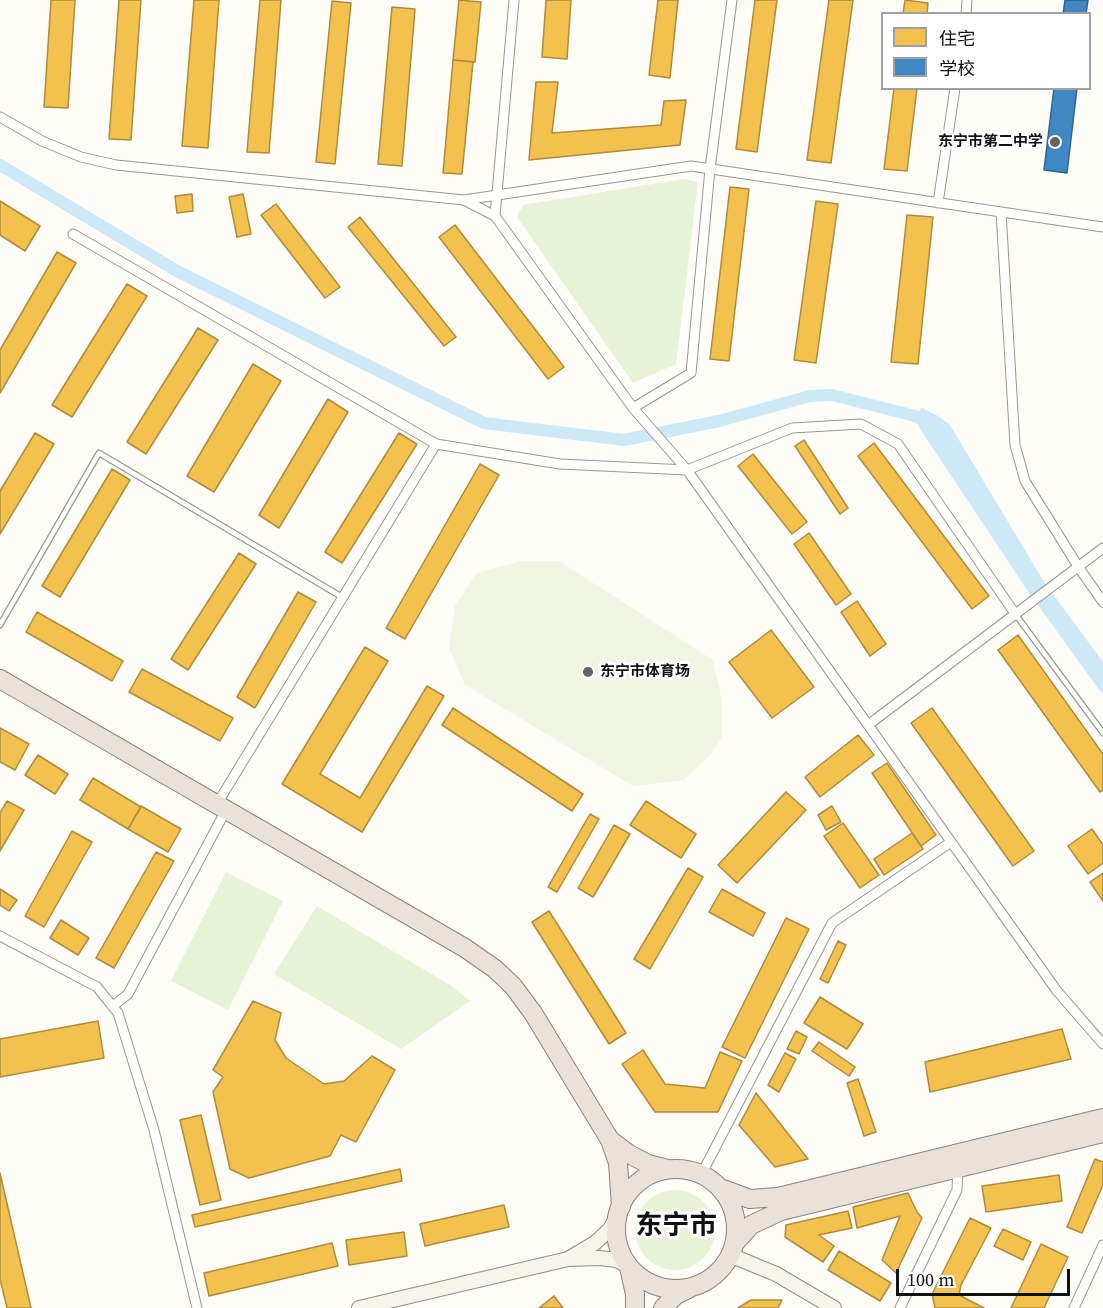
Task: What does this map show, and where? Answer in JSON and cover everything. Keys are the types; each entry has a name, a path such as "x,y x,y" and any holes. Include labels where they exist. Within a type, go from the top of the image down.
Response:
{"highway":[{"path":"0,679 465,948 495,969 513,987 532,1013 610,1140 618,1163 619,1211 616,1234 621,1252 629,1267 636,1294 635,1308"},
{"path":"663,1308 676,1295 708,1280 721,1269 751,1225 781,1211 1103,1118"},
{"path":"610,1140 648,1164 688,1170 701,1175 720,1188 750,1199 765,1199 1103,1134"},
{"path":"619,1211 625,1198 636,1184 652,1174 670,1169"},
{"path":"720,1188 731,1203 736,1221 732,1250"},
{"path":"629,1267 642,1278 658,1286 674,1289 692,1287"}],"street":[{"path":"495,216 514,0"},
{"path":"635,410 691,373 710,169 732,0"},
{"path":"938,203 955,90"},
{"path":"0,117 42,141 81,156 116,165 464,200 691,166 1103,227"},
{"path":"464,200 495,216 635,410 687,470 1057,991 1103,1044"},
{"path":"1001,212 1016,445 1024,482 1103,602"},
{"path":"73,234 436,444 560,464 687,470 792,428 861,424 898,444 1016,615"},
{"path":"113,1006 128,994 222,807 342,597 436,444"},
{"path":"868,725 1103,548"},
{"path":"701,1175 832,923 951,842"},
{"path":"0,936 97,987 118,1013 154,1130 197,1308"},
{"path":"900,1308 957,1190 957,1161"},
{"path":"568,1259 596,1243 610,1229 619,1211"},
{"path":"1074,1308 1103,1245"},
{"path":"732,1250 834,1308"},
{"path":"359,1308 568,1259 617,1260 629,1267"}],"lane":[{"path":"0,625 99,453 342,597"},
{"path":"1016,615 1103,733"}],"green space":[{"path":"684,179 698,182 676,364 633,383 517,217 523,205"},
{"name":"东宁市体育场","path":"522,561 559,561 713,660 722,701 722,737 712,753 684,780 633,786 465,685 449,647 455,606 477,573"},
{"path":"226,872 283,901 228,1010 171,981"},
{"path":"317,906 450,985 470,1001 401,1049 274,974"},
{"path":"667,1190 683,1190 704,1201 715,1222 715,1238 704,1259 683,1270 667,1270 653,1264 641,1252 635,1238 635,1222 641,1208 653,1196"}],"water":[{"path":"922,408 950,425 1044,582 1103,662 1103,695 1027,590 920,429 915,416"}],"building: 住宅":[{"path":"51,0 75,0 68,108 44,107"},
{"path":"119,0 141,0 131,140 109,139"},
{"path":"194,0 219,0 208,148 182,146"},
{"path":"260,0 281,0 269,153 247,152"},
{"path":"459,0 481,2 475,62 453,60"},
{"path":"546,0 571,0 567,59 542,57"},
{"path":"658,0 678,0 670,78 649,75"},
{"path":"755,0 777,0 757,152 736,149"},
{"path":"829,0 853,0 831,163 807,160"},
{"path":"905,0 928,3 927,12 903,12"},
{"path":"332,1 351,3 335,164 316,162"},
{"path":"392,7 415,9 402,166 378,164"},
{"path":"453,60 473,62 462,174 443,173"},
{"path":"536,82 558,82 552,133 661,125 664,101 686,100 680,145 529,160"},
{"path":"894,90 917,90 907,171 884,169"},
{"path":"730,187 749,189 729,361 710,359"},
{"path":"192,194 193,211 177,213 175,196"},
{"path":"243,194 251,234 237,237 229,197"},
{"path":"0,201 40,226 25,251 0,235"},
{"path":"816,201 838,204 816,363 794,360"},
{"path":"276,204 340,287 325,298 261,215"},
{"path":"907,215 933,217 918,364 891,362"},
{"path":"360,217 456,337 444,346 348,227"},
{"path":"455,225 564,367 548,379 439,237"},
{"path":"57,252 76,263 0,393 0,350"},
{"path":"127,284 147,296 72,417 52,405"},
{"path":"198,328 218,340 146,454 127,442"},
{"path":"253,364 281,381 214,492 187,476"},
{"path":"328,399 348,412 279,528 259,515"},
{"path":"35,433 54,444 0,534 0,491"},
{"path":"399,433 417,444 342,563 325,552"},
{"path":"804,440 848,508 840,514 795,446"},
{"path":"874,443 989,596 972,609 858,456"},
{"path":"753,454 807,522 792,534 738,466"},
{"path":"480,464 499,475 405,639 386,628"},
{"path":"112,469 130,480 60,597 42,586"},
{"path":"809,533 851,594 836,605 794,544"},
{"path":"239,553 256,564 188,670 171,659"},
{"path":"298,592 316,602 255,708 237,697"},
{"path":"857,601 886,644 870,656 841,612"},
{"path":"37,612 123,661 112,681 26,632"},
{"path":"771,630 814,687 772,718 729,662"},
{"path":"1018,635 1103,754 1103,790 1100,792 998,650"},
{"path":"365,647 388,661 320,774 360,798 427,686 444,696 362,832 282,784"},
{"path":"142,669 233,718 220,741 129,692"},
{"path":"453,708 583,794 572,811 442,725"},
{"path":"932,708 1034,851 1013,866 911,723"},
{"path":"0,728 29,744 15,770 0,762"},
{"path":"858,735 874,755 820,797 805,777"},
{"path":"38,755 68,774 55,794 25,775"},
{"path":"887,763 936,835 921,846 872,773"},
{"path":"93,778 141,807 128,829 80,800"},
{"path":"786,792 806,810 737,883 718,865"},
{"path":"7,801 24,810 0,851 0,813"},
{"path":"646,801 696,834 681,858 630,825"},
{"path":"141,806 181,829 168,852 128,829"},
{"path":"832,806 841,822 826,830 818,815"},
{"path":"590,814 599,819 557,892 548,887"},
{"path":"843,823 879,875 860,888 824,836"},
{"path":"614,825 630,834 593,897 578,888"},
{"path":"1092,829 1103,845 1103,863 1088,874 1068,846"},
{"path":"72,831 92,842 44,927 25,916"},
{"path":"912,833 923,849 884,875 874,859"},
{"path":"156,852 174,861 114,968 96,958"},
{"path":"688,868 703,877 650,969 634,959"},
{"path":"1103,873 1103,901 1090,882"},
{"path":"0,889 17,900 9,911 0,905"},
{"path":"722,889 765,913 753,936 709,912"},
{"path":"549,911 626,1033 609,1044 532,922"},
{"path":"786,918 809,929 745,1058 722,1047"},
{"path":"61,920 89,938 78,955 50,938"},
{"path":"838,941 846,945 828,983 820,979"},
{"path":"820,997 863,1024 847,1049 804,1023"},
{"path":"253,1001 281,1013 275,1040 286,1058 324,1084 344,1081 372,1056 395,1070 356,1142 341,1135 330,1156 249,1178 230,1169 213,1092 223,1077 213,1070"},
{"path":"98,1021 104,1058 0,1077 0,1039"},
{"path":"1062,1029 1071,1059 930,1092 925,1062"},
{"path":"796,1031 807,1037 799,1054 787,1049"},
{"path":"819,1042 855,1067 849,1076 812,1051"},
{"path":"643,1050 665,1084 705,1088 720,1052 742,1061 718,1112 655,1112 622,1064"},
{"path":"785,1053 796,1059 779,1092 768,1085"},
{"path":"858,1079 876,1132 864,1136 847,1083"},
{"path":"756,1093 808,1159 775,1167 739,1125"},
{"path":"201,1115 221,1200 200,1205 180,1120"},
{"path":"1095,1159 1103,1162 1103,1185 1082,1233 1067,1227"},
{"path":"400,1169 402,1181 195,1227 192,1215"},
{"path":"0,1173 31,1308 7,1308 0,1279"},
{"path":"1059,1175 1062,1201 986,1212 982,1186"},
{"path":"908,1193 922,1218 896,1273 882,1260 900,1216 857,1228 853,1207"},
{"path":"504,1205 509,1227 425,1246 420,1224"},
{"path":"848,1211 852,1228 819,1235 834,1246 823,1262 785,1237 786,1225"},
{"path":"970,1218 991,1228 961,1285 959,1295 984,1308 935,1308 932,1294"},
{"path":"1003,1229 1031,1242 1023,1260 994,1246"},
{"path":"404,1232 407,1256 349,1265 346,1240"},
{"path":"332,1243 338,1266 209,1296 204,1273"},
{"path":"1041,1244 1068,1257 1044,1308 1011,1308"},
{"path":"839,1251 891,1283 880,1301 828,1270"},
{"path":"554,1296 563,1308 539,1308"},
{"path":"751,1300 782,1300 778,1308 738,1308"}],"building: 学校":[{"path":"1065,0 1088,0 1086,12 1063,12"},
{"path":"1054,90 1077,90 1067,173 1044,170"}],"waterway":[{"path":"0,165 177,271 484,423 624,440 719,421 810,396 832,395 915,416 928,422"}],"place":[{"name":"东宁市第二中学","path":"1055,142"},
{"name":"东宁市体育场","path":"588,672"}],"district":[{"name":"东宁市","path":"676,1227"}]}
